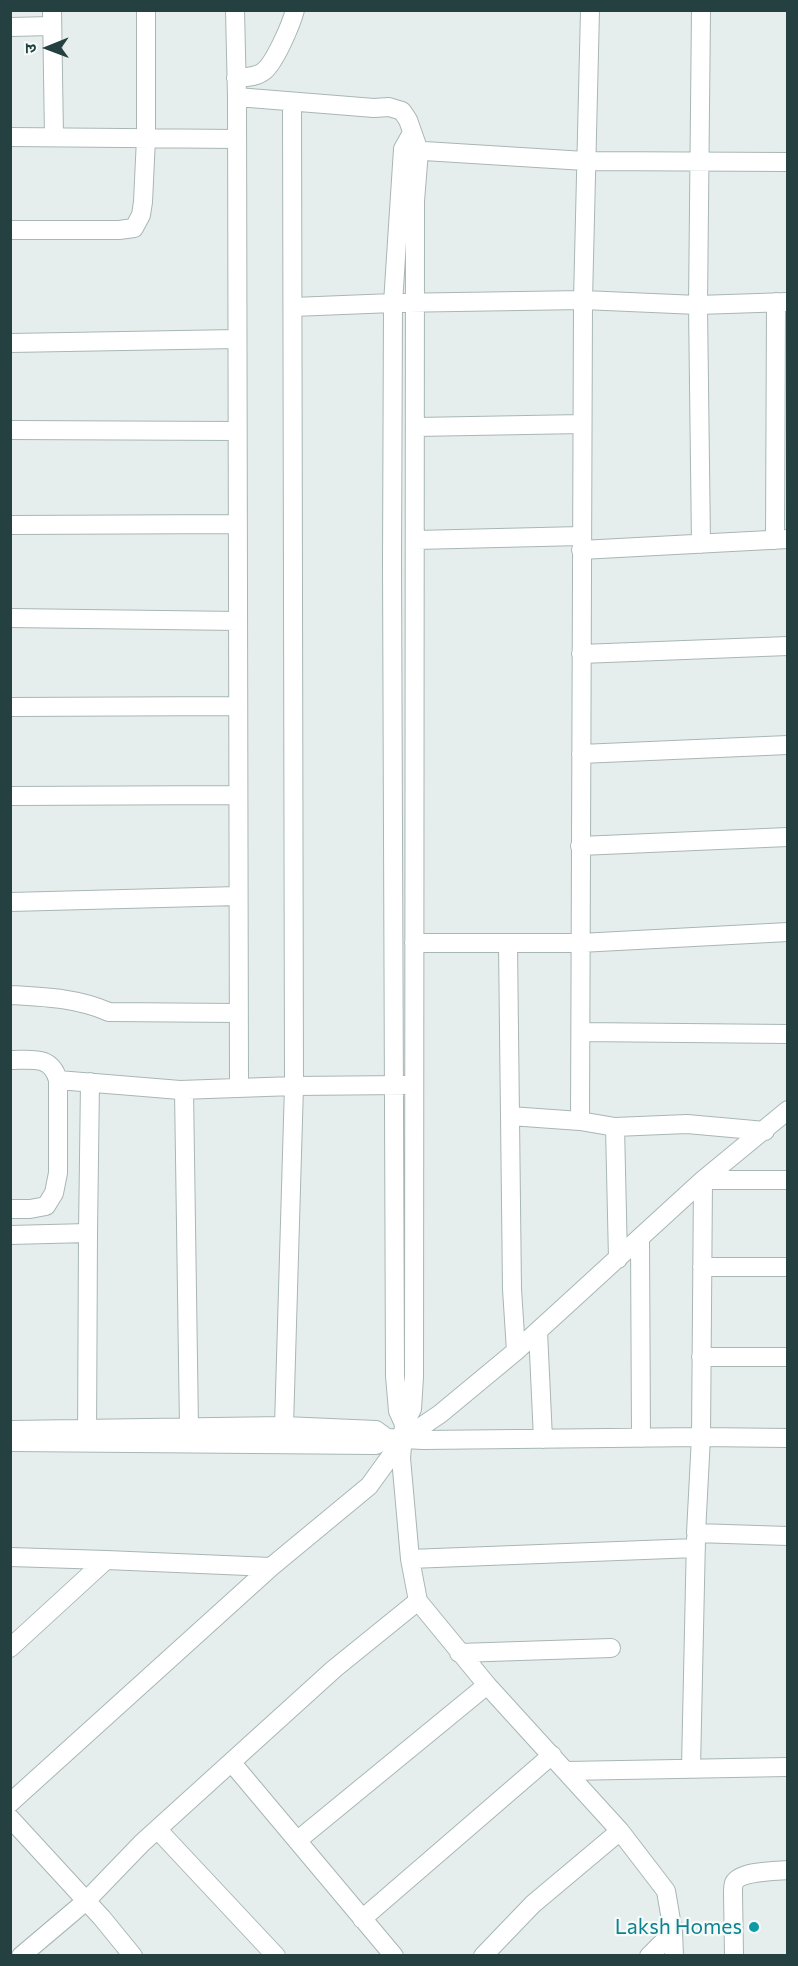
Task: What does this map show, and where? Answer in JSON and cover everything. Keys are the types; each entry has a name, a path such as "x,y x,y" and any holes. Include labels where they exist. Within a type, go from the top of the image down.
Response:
{"street":[{"path":"10,230 134,228 141,215 146,138 147,10"},
{"path":"235,10 239,1088"},
{"path":"236,78 255,75 265,70 292,22 294,10"},
{"path":"580,1121 583,300 590,10"},
{"path":"701,10 698,304 701,544"},
{"path":"10,27 52,18 54,136"},
{"path":"237,97 374,108 389,107 402,111 412,133 393,303 394,1376 410,1559 418,1601 487,1685 620,1831 666,1891 673,1932 674,1956"},
{"path":"284,1426 294,1086 292,102"},
{"path":"10,137 237,139"},
{"path":"411,150 585,161 788,162"},
{"path":"10,1803 271,1568 369,1486 412,1409 414,1377 416,201 411,150"},
{"path":"292,307 583,300 698,304 782,302 781,540 701,544 416,540"},
{"path":"10,343 237,339"},
{"path":"416,427 582,424"},
{"path":"10,430 237,430"},
{"path":"10,525 237,524"},
{"path":"10,618 238,621"},
{"path":"581,654 788,645"},
{"path":"10,707 238,706"},
{"path":"580,754 788,745"},
{"path":"10,796 238,795"},
{"path":"580,846 788,837"},
{"path":"10,902 238,896"},
{"path":"414,943 580,943 788,932"},
{"path":"508,944 512,1289 516,1351"},
{"path":"10,995 76,1000 109,1011 238,1013"},
{"path":"581,1032 788,1034"},
{"path":"10,1060 39,1060 50,1064 58,1080 58,1173 54,1193 46,1206 10,1209"},
{"path":"58,1080 184,1090 414,1085"},
{"path":"87,1436 90,1082"},
{"path":"184,1090 189,1428"},
{"path":"10,1430 87,1436 376,1445 440,1414 516,1351 703,1180 788,1110"},
{"path":"510,1116 580,1121 615,1127 687,1124 765,1131"},
{"path":"615,1127 618,1259"},
{"path":"703,1180 788,1180"},
{"path":"691,1767 696,1540 701,1437 703,1180"},
{"path":"10,1235 88,1233"},
{"path":"640,1239 641,1438"},
{"path":"702,1267 788,1267"},
{"path":"538,1331 543,1439"},
{"path":"701,1357 788,1357"},
{"path":"10,1442 189,1428 284,1426 376,1430 454,1441 788,1438"},
{"path":"410,1559 788,1536"},
{"path":"10,1557 271,1568"},
{"path":"10,1648 105,1560"},
{"path":"21,1956 86,1901 142,1843 334,1669 418,1601"},
{"path":"459,1653 611,1648"},
{"path":"298,1840 487,1685"},
{"path":"362,1919 552,1755"},
{"path":"232,1763 394,1956"},
{"path":"566,1771 788,1767"},
{"path":"10,1818 133,1956"},
{"path":"158,1830 276,1956"},
{"path":"483,1956 533,1904 620,1831"},
{"path":"734,1956 734,1883 751,1874 788,1870"},
{"path":"649,1956 673,1932"}],"place":[{"name":"Laksh Homes","path":"754,1927"}]}
